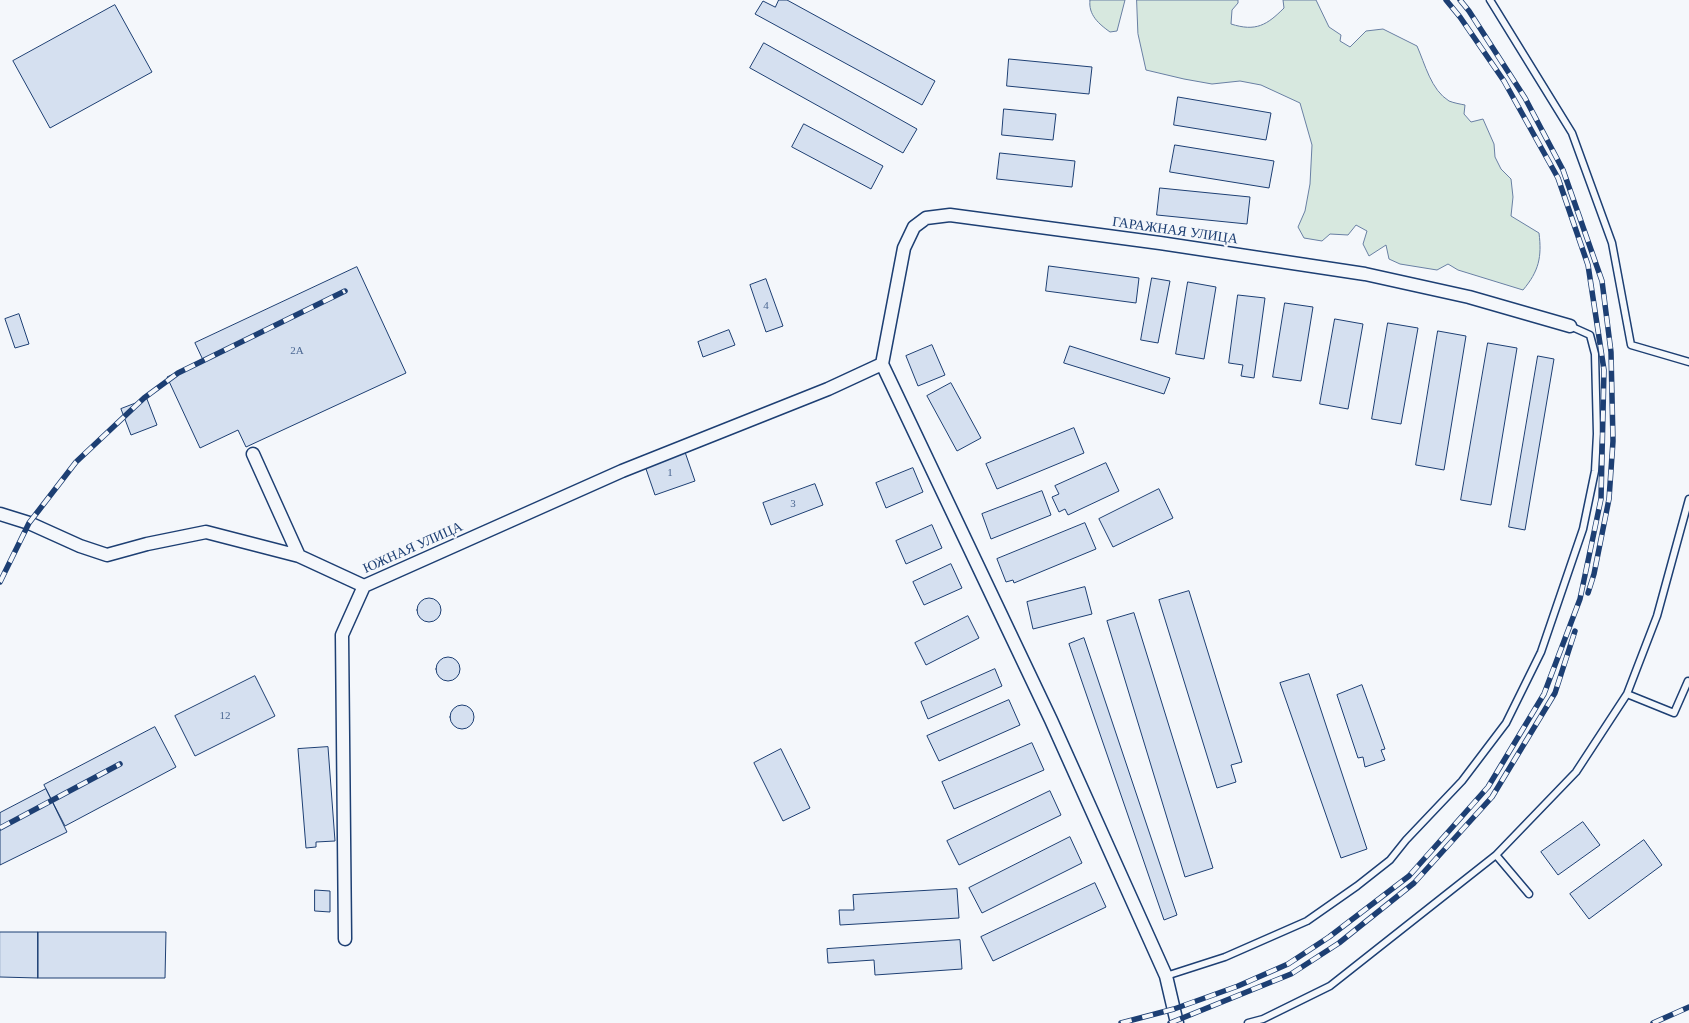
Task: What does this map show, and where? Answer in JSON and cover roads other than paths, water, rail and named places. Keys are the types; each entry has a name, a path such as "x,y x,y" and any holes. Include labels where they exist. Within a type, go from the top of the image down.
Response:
{"street":[{"name":"ГАРАЖНАЯ УЛИЦА","path":"882,364 904,248 914,227 926,218 950,215 1160,243 1365,274 1469,297 1570,326"},
{"name":"ЮЖНАЯ УЛИЦА","path":"0,514 29,523 80,546 107,555 147,544 206,532 299,556 364,586 622,471 828,389 882,364"},
{"path":"882,364 1051,720 1166,976 1177,1023"},
{"path":"253,454 299,556"},
{"path":"345,939 342,635 364,586"}],"lane":[{"path":"1490,0 1572,133 1612,243 1632,345 1689,362"},
{"path":"1166,976 1225,957 1307,921 1357,886 1390,860 1406,840 1462,781 1506,723 1541,652 1583,529 1595,472 1597,434 1595,354 1590,335 1570,326"},
{"path":"1248,1023 1263,1019 1330,986 1496,855 1576,772 1627,694 1657,616 1689,499"},
{"path":"1627,694 1674,713 1688,681"},
{"path":"1496,855 1529,894"}],"railway":[{"path":"1121,1023 1174,1009 1238,986 1288,964 1329,937 1409,876 1488,787 1544,694 1580,599 1601,499 1604,370 1588,265 1558,178 1504,81 1446,0"},
{"path":"1460,0 1525,98 1563,170 1602,281 1611,352 1613,441 1609,499 1594,574 1588,593"},
{"path":"0,582 29,523 76,462 144,398 178,373 345,291"},
{"path":"1170,1023 1291,974 1339,943 1414,883 1492,797 1555,693 1575,631"},
{"path":"0,828 120,764"},
{"path":"1653,1023 1689,1007"}]}
